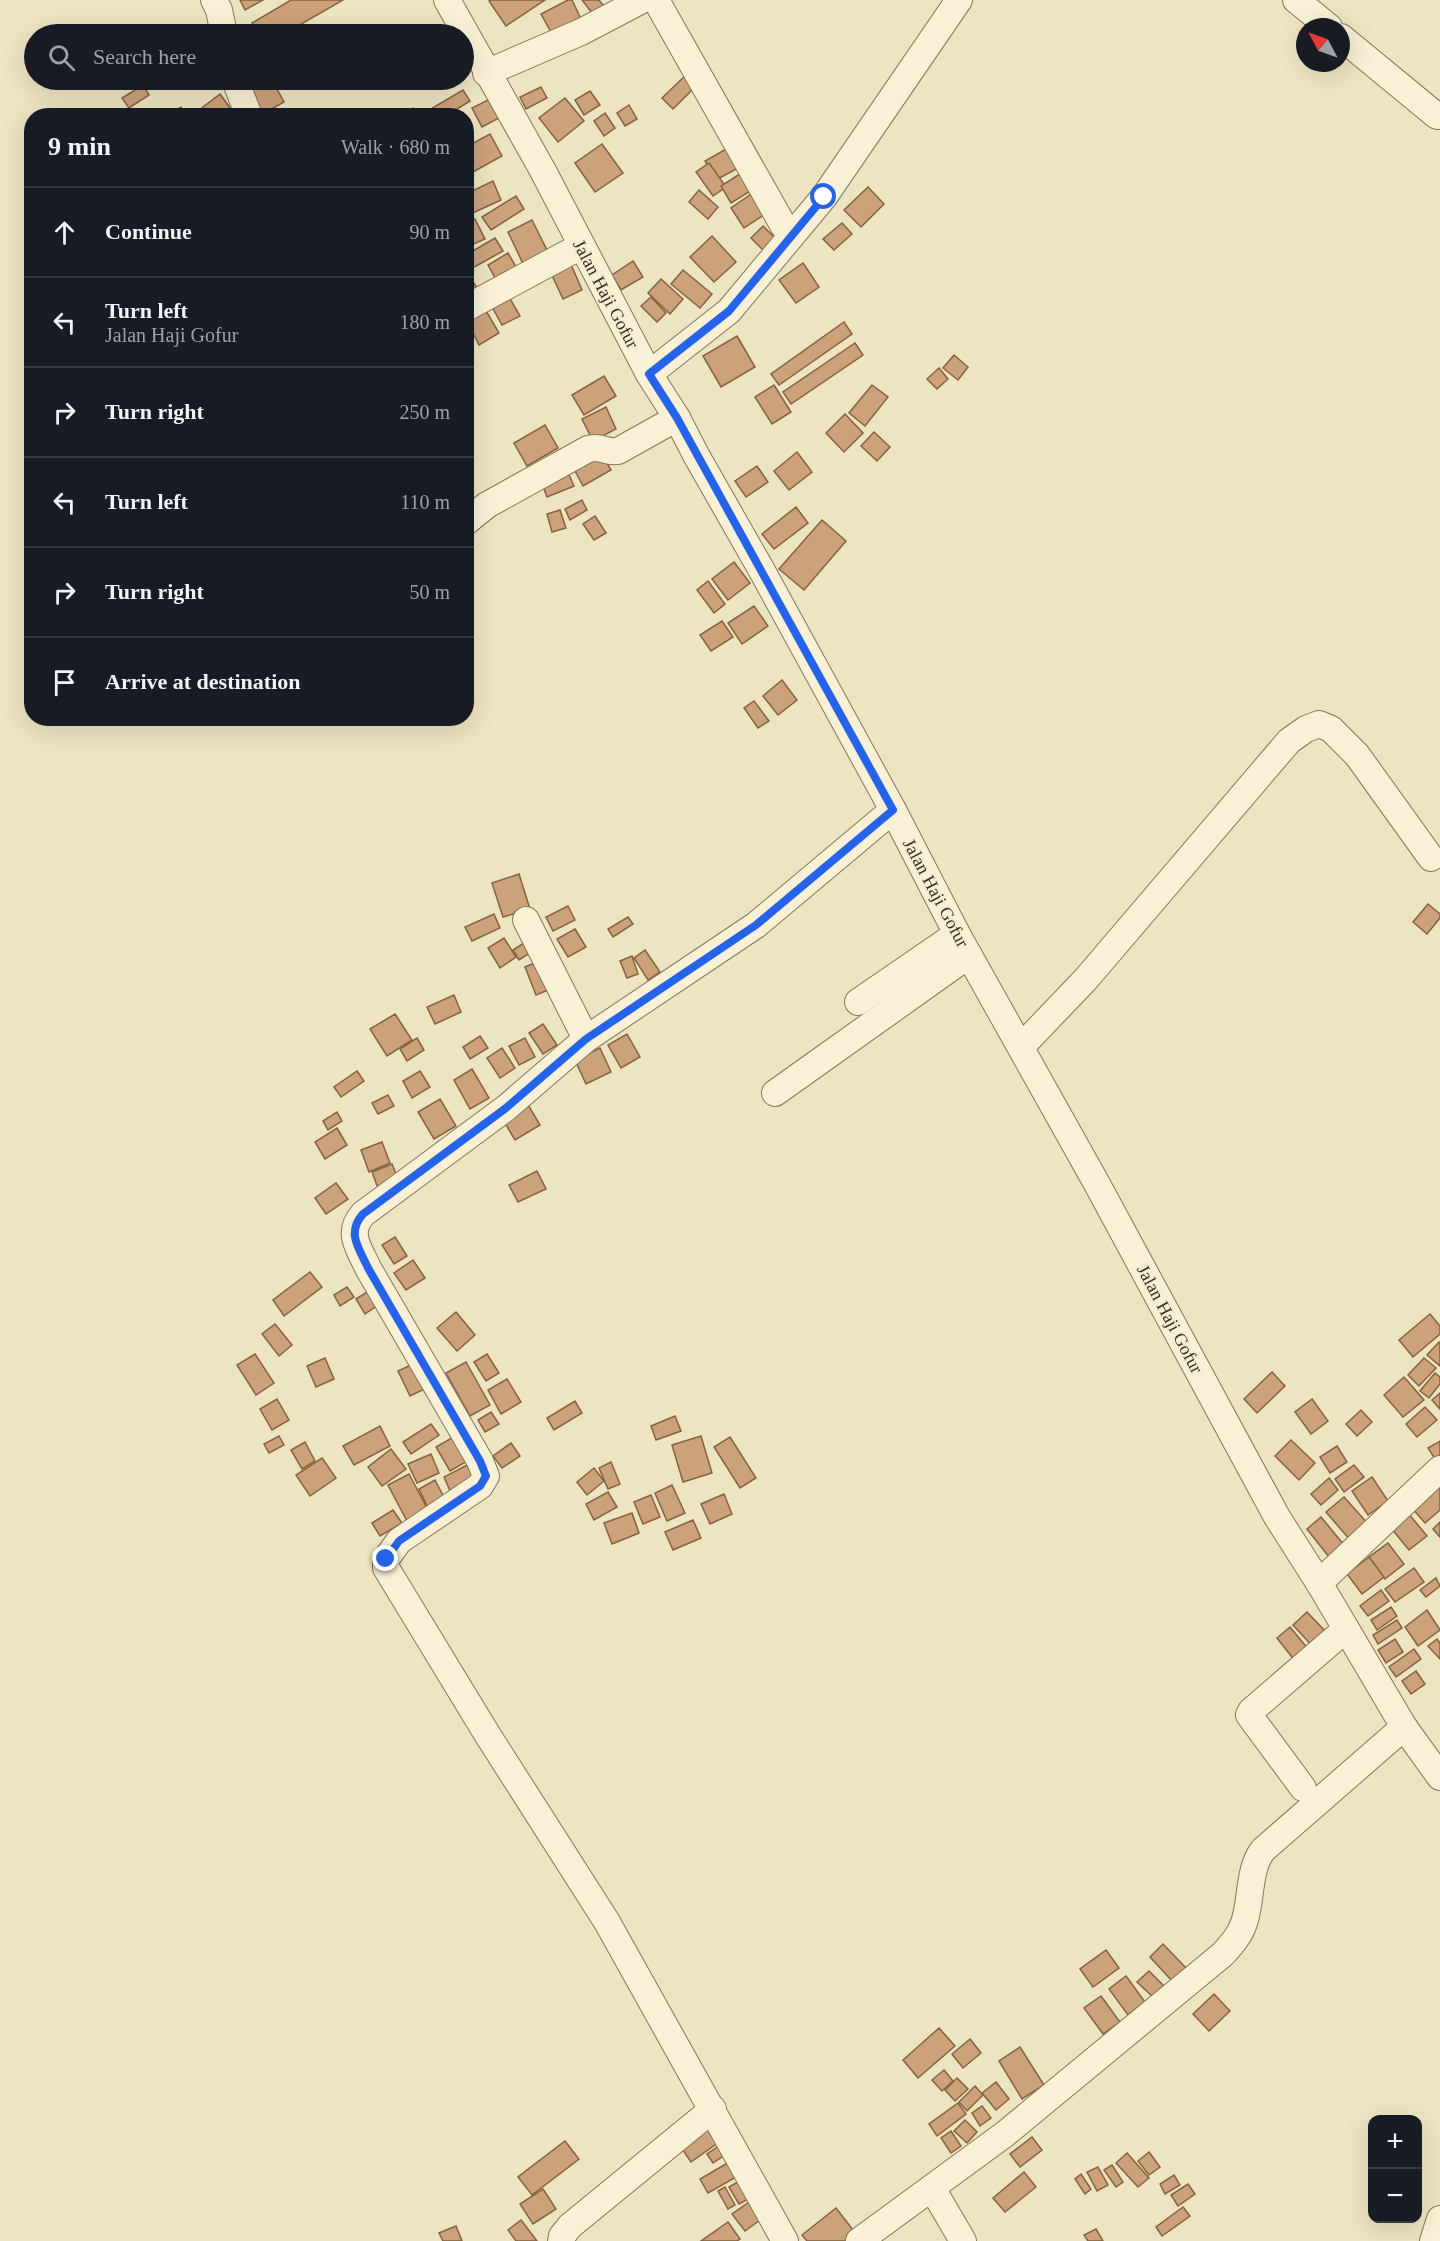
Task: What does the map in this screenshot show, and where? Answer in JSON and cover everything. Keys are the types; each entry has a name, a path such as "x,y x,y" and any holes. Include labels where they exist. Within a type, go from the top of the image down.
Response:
{"street":[{"path":"214,0 222,24"},
{"name":"Jalan Haji Gofur","path":"447,0 460,24"},
{"path":"486,73 581,32 642,0"},
{"path":"656,0 783,225"},
{"path":"1296,0 1318,18"},
{"path":"649,374 729,311 773,259 824,197 957,1"},
{"path":"1350,44 1437,116"},
{"name":"Jalan Haji Gofur","path":"474,51 542,168 649,374 677,418 893,810 963,944 1277,1517 1404,1726 1436,1762"},
{"path":"239,90 246,108"},
{"path":"474,304 581,246"},
{"path":"474,516 487,505 588,449 596,446 611,452 618,451 677,418"},
{"path":"1021,1047 1086,979 1289,741 1306,729 1319,724 1331,729 1357,755 1431,858"},
{"path":"785,2241 762,2204 713,2109 607,1922 386,1568 386,1559 399,1541 480,1486 486,1476 480,1461 368,1268 355,1239 355,1226 363,1214 506,1108 586,1039 756,925 893,810"},
{"path":"526,920 586,1039"},
{"path":"858,1002 963,944"},
{"path":"775,1093 963,944"},
{"path":"1319,1583 1440,1469"},
{"path":"1303,1788 1249,1715 1346,1629"},
{"path":"859,2241 1005,2133 1223,1954 1239,1935 1245,1920 1256,1865 1263,1850 1404,1726"},
{"path":"561,2241 570,2226 713,2109"},
{"path":"932,2188 963,2241"},
{"path":"1433,2241 1440,2219"}],"building":[{"path":"240,0 263,0 245,10"},
{"path":"291,0 343,0 301,24 252,23"},
{"path":"545,0 506,26 489,1"},
{"path":"572,0 581,19 552,34 541,14"},
{"path":"582,0 599,0 607,10 596,18"},
{"path":"689,72 699,83 673,109 662,98"},
{"path":"541,87 547,98 526,109 520,97"},
{"path":"135,90 146,90 149,95 129,108 122,98"},
{"path":"250,90 277,90 284,102 273,108 258,108"},
{"path":"463,90 470,101 459,108 432,108"},
{"path":"590,91 600,105 584,115 575,100"},
{"path":"220,94 230,108 202,108"},
{"path":"565,98 584,121 558,142 539,118"},
{"path":"490,99 499,118 482,127 472,108"},
{"path":"629,105 637,119 625,126 617,113"},
{"path":"605,113 615,128 604,136 594,121"},
{"path":"490,134 502,156 474,171 474,143"},
{"path":"602,144 623,173 595,192 575,163"},
{"path":"728,148 740,167 716,180 705,161"},
{"path":"709,163 726,187 713,196 696,172"},
{"path":"746,170 757,187 731,203 721,186"},
{"path":"493,181 501,200 474,212 474,190"},
{"path":"868,187 884,204 861,227 844,210"},
{"path":"699,190 718,207 708,219 689,202"},
{"path":"757,190 770,211 744,228 731,208"},
{"path":"516,196 524,209 491,230 482,217"},
{"path":"474,219 485,239 474,244"},
{"path":"532,220 551,258 526,270 508,232"},
{"path":"842,223 852,234 834,250 823,239"},
{"path":"763,226 778,241 766,253 751,238"},
{"path":"712,236 736,262 714,282 690,257"},
{"path":"495,238 503,251 474,267 474,250"},
{"path":"508,253 519,272 498,283 488,265"},
{"path":"633,261 643,277 621,290 612,275"},
{"path":"570,262 582,290 563,299 550,271"},
{"path":"803,263 819,287 796,303 779,280"},
{"path":"683,270 712,294 700,308 671,284"},
{"path":"661,279 683,299 670,314 648,293"},
{"path":"474,283 479,291 474,294"},
{"path":"508,295 520,316 502,325 491,305"},
{"path":"651,297 666,313 657,322 641,306"},
{"path":"485,309 499,333 479,345 474,335 474,315"},
{"path":"844,322 852,334 779,385 771,374"},
{"path":"737,336 755,367 721,387 703,356"},
{"path":"855,343 863,355 791,404 783,392"},
{"path":"954,355 968,367 958,380 943,368"},
{"path":"939,368 948,379 937,389 927,379"},
{"path":"604,376 616,396 584,415 572,395"},
{"path":"774,385 791,412 772,424 755,397"},
{"path":"872,385 888,397 865,426 849,413"},
{"path":"606,407 616,429 593,441 582,419"},
{"path":"845,414 863,433 844,452 826,433"},
{"path":"545,425 558,448 527,466 514,443"},
{"path":"874,432 890,447 877,461 861,446"},
{"path":"600,451 611,470 583,486 573,467"},
{"path":"797,452 812,472 789,490 774,471"},
{"path":"757,466 768,482 746,497 735,481"},
{"path":"567,470 574,486 547,497 541,481"},
{"path":"582,500 587,510 570,520 565,509"},
{"path":"796,507 808,523 774,549 762,534"},
{"path":"560,510 566,528 552,532 547,514"},
{"path":"595,516 606,533 594,540 583,524"},
{"path":"822,520 846,541 804,590 779,569"},
{"path":"734,562 750,583 728,600 712,579"},
{"path":"708,581 725,604 714,613 697,590"},
{"path":"754,606 768,626 742,644 728,623"},
{"path":"722,621 733,637 711,651 700,635"},
{"path":"782,680 797,700 778,715 763,696"},
{"path":"754,701 769,721 758,728 744,708"},
{"path":"519,874 530,909 503,917 492,883"},
{"path":"1428,904 1440,914 1440,918 1427,934 1413,922"},
{"path":"568,906 575,920 553,931 546,917"},
{"path":"494,914 500,928 472,941 465,927"},
{"path":"628,917 633,924 613,937 608,929"},
{"path":"575,929 586,947 568,957 557,939"},
{"path":"533,937 539,947 519,960 513,950"},
{"path":"504,938 516,957 500,968 488,948"},
{"path":"645,950 660,972 648,980 634,958"},
{"path":"632,956 638,974 627,978 620,961"},
{"path":"537,962 548,990 536,995 525,967"},
{"path":"454,995 461,1012 435,1024 427,1007"},
{"path":"395,1014 412,1040 387,1056 370,1029"},
{"path":"543,1024 557,1045 543,1054 529,1033"},
{"path":"627,1034 640,1057 621,1068 608,1045"},
{"path":"480,1036 488,1048 470,1059 463,1047"},
{"path":"417,1038 424,1050 407,1061 400,1049"},
{"path":"525,1038 535,1057 519,1065 509,1046"},
{"path":"502,1048 515,1068 500,1078 487,1058"},
{"path":"600,1048 611,1072 586,1084 575,1060"},
{"path":"472,1069 489,1098 470,1109 454,1080"},
{"path":"357,1071 364,1081 341,1097 334,1087"},
{"path":"420,1071 430,1087 412,1098 403,1081"},
{"path":"388,1095 394,1106 378,1114 372,1103"},
{"path":"440,1099 456,1126 434,1139 418,1112"},
{"path":"527,1103 540,1125 515,1140 502,1118"},
{"path":"337,1112 342,1121 328,1130 323,1121"},
{"path":"337,1128 347,1145 325,1159 315,1142"},
{"path":"382,1142 390,1163 369,1172 361,1150"},
{"path":"392,1164 400,1183 379,1191 372,1172"},
{"path":"537,1171 546,1189 518,1202 509,1185"},
{"path":"336,1183 348,1199 326,1214 315,1198"},
{"path":"395,1237 407,1256 394,1264 382,1245"},
{"path":"413,1260 425,1278 406,1290 394,1273"},
{"path":"310,1272 322,1287 284,1316 273,1300"},
{"path":"347,1287 354,1297 340,1306 334,1295"},
{"path":"375,1287 384,1301 365,1314 356,1299"},
{"path":"456,1312 475,1335 457,1351 437,1328"},
{"path":"1430,1314 1440,1326 1440,1334 1413,1357 1399,1340"},
{"path":"275,1324 292,1345 279,1356 262,1334"},
{"path":"1440,1343 1440,1366 1427,1355"},
{"path":"255,1354 274,1383 256,1395 237,1365"},
{"path":"487,1354 499,1373 486,1381 474,1362"},
{"path":"325,1358 334,1379 316,1387 307,1366"},
{"path":"1424,1358 1436,1368 1419,1386 1408,1375"},
{"path":"419,1361 431,1386 410,1396 398,1371"},
{"path":"466,1362 490,1405 470,1416 446,1373"},
{"path":"1272,1372 1285,1386 1257,1413 1244,1399"},
{"path":"1435,1373 1440,1377 1440,1384 1429,1398 1420,1391"},
{"path":"1404,1377 1424,1400 1403,1417 1384,1395"},
{"path":"507,1379 521,1402 501,1414 488,1390"},
{"path":"1440,1393 1440,1409 1432,1400"},
{"path":"277,1399 289,1420 272,1430 260,1409"},
{"path":"1312,1399 1328,1421 1311,1434 1295,1412"},
{"path":"575,1401 582,1413 554,1430 547,1418"},
{"path":"1425,1407 1437,1420 1417,1437 1406,1424"},
{"path":"1361,1410 1372,1422 1357,1436 1346,1424"},
{"path":"491,1412 499,1424 485,1432 478,1420"},
{"path":"675,1416 681,1431 656,1440 651,1426"},
{"path":"431,1424 439,1435 411,1454 403,1442"},
{"path":"380,1426 390,1446 354,1465 343,1446"},
{"path":"457,1435 471,1459 450,1471 436,1447"},
{"path":"279,1436 284,1445 269,1453 264,1444"},
{"path":"701,1436 712,1473 683,1482 672,1445"},
{"path":"730,1437 756,1478 740,1488 714,1447"},
{"path":"1291,1440 1315,1463 1299,1480 1275,1456"},
{"path":"1440,1441 1440,1461 1437,1462 1428,1448"},
{"path":"305,1442 315,1461 302,1469 291,1450"},
{"path":"511,1443 520,1456 502,1468 493,1456"},
{"path":"1337,1446 1347,1462 1330,1473 1320,1457"},
{"path":"391,1449 406,1469 382,1486 368,1467"},
{"path":"431,1454 439,1473 417,1483 408,1464"},
{"path":"322,1458 336,1478 310,1496 296,1475"},
{"path":"611,1462 620,1484 608,1489 599,1468"},
{"path":"471,1463 480,1478 451,1493 444,1477"},
{"path":"1354,1465 1364,1477 1344,1492 1335,1479"},
{"path":"594,1468 604,1481 587,1495 577,1482"},
{"path":"409,1474 428,1510 407,1521 388,1485"},
{"path":"1372,1477 1388,1501 1368,1515 1352,1491"},
{"path":"1329,1478 1338,1490 1321,1505 1311,1494"},
{"path":"435,1480 446,1501 429,1510 419,1489"},
{"path":"1440,1484 1440,1510 1425,1523 1412,1508"},
{"path":"672,1485 685,1513 667,1521 655,1493"},
{"path":"608,1492 617,1507 594,1520 586,1504"},
{"path":"724,1494 732,1514 710,1524 701,1504"},
{"path":"651,1495 660,1517 643,1524 634,1502"},
{"path":"1344,1497 1370,1526 1351,1541 1326,1512"},
{"path":"393,1510 402,1523 380,1536 372,1523"},
{"path":"632,1513 639,1533 612,1544 604,1523"},
{"path":"1408,1513 1427,1536 1409,1550 1391,1528"},
{"path":"1321,1517 1344,1545 1329,1557 1307,1529"},
{"path":"693,1520 701,1538 673,1550 665,1532"},
{"path":"1440,1522 1440,1537 1433,1529"},
{"path":"1388,1543 1404,1564 1385,1579 1369,1557"},
{"path":"1369,1557 1384,1577 1362,1594 1347,1574"},
{"path":"1414,1568 1424,1582 1395,1602 1385,1589"},
{"path":"1436,1578 1440,1586 1426,1597 1420,1590"},
{"path":"1381,1590 1389,1601 1368,1616 1360,1606"},
{"path":"1391,1607 1397,1616 1377,1630 1371,1620"},
{"path":"1427,1610 1440,1630 1418,1646 1405,1627"},
{"path":"1307,1612 1328,1634 1314,1648 1293,1625"},
{"path":"1397,1620 1402,1628 1378,1644 1373,1635"},
{"path":"1290,1627 1309,1650 1295,1661 1277,1638"},
{"path":"1395,1639 1403,1652 1386,1663 1378,1650"},
{"path":"1437,1639 1440,1643 1440,1659 1428,1646"},
{"path":"1414,1649 1421,1659 1396,1677 1389,1667"},
{"path":"1416,1671 1425,1684 1411,1694 1402,1681"},
{"path":"1163,1944 1187,1969 1173,1982 1150,1957"},
{"path":"1106,1950 1119,1968 1093,1987 1080,1969"},
{"path":"1149,1971 1165,1987 1154,1998 1137,1982"},
{"path":"1126,1976 1145,2002 1128,2015 1109,1989"},
{"path":"1214,1994 1230,2011 1209,2031 1193,2014"},
{"path":"1101,1996 1120,2022 1103,2034 1084,2008"},
{"path":"939,2028 955,2046 918,2078 903,2060"},
{"path":"970,2039 981,2053 963,2068 952,2054"},
{"path":"1020,2047 1044,2085 1022,2099 999,2061"},
{"path":"944,2070 953,2081 942,2091 932,2080"},
{"path":"957,2078 968,2089 955,2101 945,2090"},
{"path":"996,2082 1009,2099 996,2110 982,2093"},
{"path":"975,2086 983,2095 967,2111 959,2102"},
{"path":"958,2103 966,2114 937,2136 929,2124"},
{"path":"982,2106 991,2118 980,2126 972,2113"},
{"path":"965,2120 977,2132 967,2143 954,2131"},
{"path":"714,2121 726,2137 691,2162 680,2146"},
{"path":"951,2131 961,2146 951,2153 941,2138"},
{"path":"1032,2137 1042,2150 1020,2167 1010,2154"},
{"path":"565,2141 579,2159 532,2195 518,2177"},
{"path":"723,2143 729,2152 713,2163 707,2154"},
{"path":"1149,2152 1160,2167 1149,2175 1138,2161"},
{"path":"1127,2153 1149,2178 1138,2187 1116,2163"},
{"path":"736,2158 745,2172 708,2193 700,2179"},
{"path":"1112,2165 1123,2182 1116,2187 1104,2170"},
{"path":"1098,2167 1108,2185 1097,2191 1087,2172"},
{"path":"1024,2172 1036,2187 1005,2212 993,2198"},
{"path":"1081,2174 1091,2189 1085,2194 1075,2179"},
{"path":"1174,2175 1180,2185 1165,2194 1160,2184"},
{"path":"741,2180 752,2197 739,2204 729,2187"},
{"path":"1188,2184 1195,2194 1178,2206 1171,2195"},
{"path":"725,2187 735,2205 728,2209 718,2191"},
{"path":"543,2189 556,2209 533,2224 520,2204"},
{"path":"755,2198 767,2215 745,2231 732,2214"},
{"path":"1183,2207 1190,2216 1162,2236 1156,2227"},
{"path":"836,2208 857,2235 849,2241 807,2241 802,2235"},
{"path":"521,2220 537,2241 516,2241 508,2230"},
{"path":"728,2222 740,2239 737,2241 701,2241"},
{"path":"456,2226 462,2241 443,2241 439,2233"},
{"path":"1096,2229 1103,2241 1088,2241 1084,2235"}],"route":[{"path":"386,1559 399,1541 480,1486 486,1476 480,1461 368,1268 355,1239 354,1231 357,1221 363,1214 506,1108 586,1039 756,925 893,810 677,418 649,374 729,311 824,197"}]}
